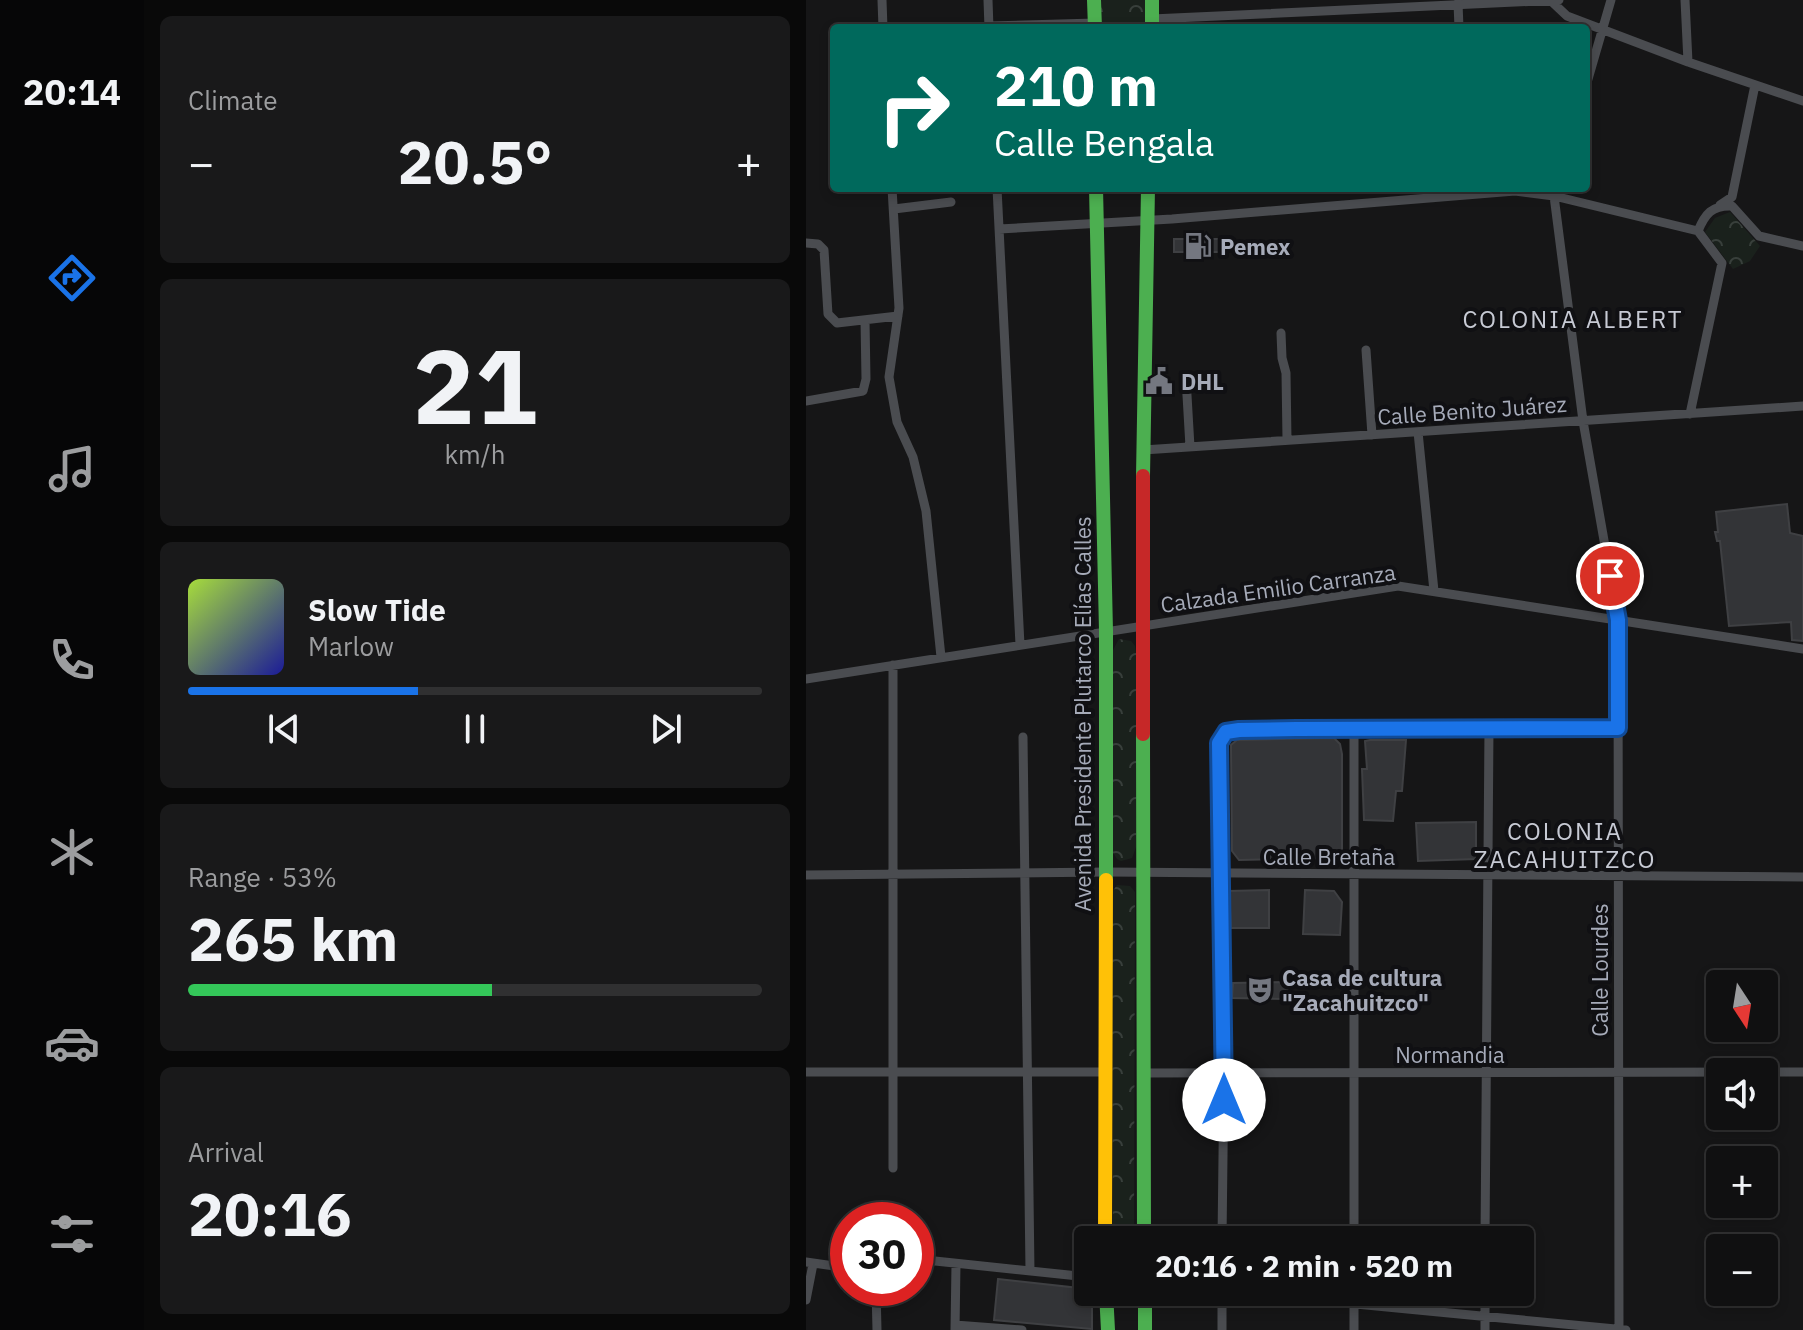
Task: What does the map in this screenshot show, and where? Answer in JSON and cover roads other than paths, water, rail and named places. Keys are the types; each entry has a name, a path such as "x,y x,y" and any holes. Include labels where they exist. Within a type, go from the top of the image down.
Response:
{"main road":[{"path":"1094,0 1095,24"},
{"path":"1152,0 1152,23"},
{"name":"Avenida Presidente Plutarco Elías Calles","path":"1096,192 1106,631 1105,1226"},
{"path":"1144,1226 1143,450 1148,192"},
{"path":"1107,1306 1108,1330"},
{"path":"1145,1306 1145,1330"}],"street":[{"path":"882,0 883,24"},
{"path":"988,0 989,24"},
{"path":"1550,0 1567,16 1589,24"},
{"path":"1152,23 1458,3 1559,0"},
{"path":"1590,73 1611,0"},
{"path":"1685,0 1688,62"},
{"path":"1458,3 1459,24"},
{"path":"1590,24 1803,101"},
{"path":"1698,231 1705,215 1732,197 1755,85"},
{"path":"892,192 899,312 889,377 897,422 913,457 926,511 941,657"},
{"path":"997,192 1020,645"},
{"path":"999,229 1148,220 1453,192"},
{"path":"1555,192 1698,231 1722,263 1690,414"},
{"name":"Calle Lourdes","path":"1555,192 1583,421 1618,620 1619,1330"},
{"path":"894,209 951,202"},
{"path":"1719,205 1732,206 1759,236 1803,246"},
{"path":"806,243 818,244 824,250 828,314 832,320 837,323 865,320 899,312"},
{"path":"806,401 863,391 866,379 865,320"},
{"path":"1281,333 1286,373 1287,440"},
{"path":"1366,350 1372,435"},
{"path":"1186,378 1190,447"},
{"name":"Calle Benito Juárez","path":"1143,450 1803,406"},
{"path":"1418,432 1434,591"},
{"name":"Calzada Emilio Carranza","path":"806,679 1398,586 1803,649"},
{"path":"893,665 893,1168"},
{"path":"1222,1226 1224,1072 1219,743 1226,732 1354,728 1618,728"},
{"path":"1354,728 1354,1226"},
{"path":"1485,1226 1489,728"},
{"path":"1023,737 1030,1271"},
{"name":"Calle Bretaña","path":"806,875 1106,872 1803,877"},
{"path":"806,1072 1104,1072"},
{"name":"Normandia","path":"1143,1073 1706,1072"},
{"path":"1778,1072 1803,1072"},
{"path":"934,1261 1074,1276"},
{"path":"806,1300 810,1263 830,1266"},
{"path":"956,1264 955,1328 1022,1330"},
{"path":"876,1306 877,1330"},
{"path":"1222,1306 1222,1330"},
{"path":"1354,1306 1354,1330"},
{"path":"1374,1306 1626,1330"},
{"path":"1485,1306 1485,1330"}],"place":[{"name":"Pemex","path":"1198,246"},
{"name":"DHL","path":"1159,381"},
{"name":"Casa de cultura \"Zacahuitzco\"","path":"1260,990"}],"district":[{"name":"COLONIA ALBERT","path":"1573,319"},
{"name":"COLONIA ZACAHUITZCO","path":"1565,845"}]}
